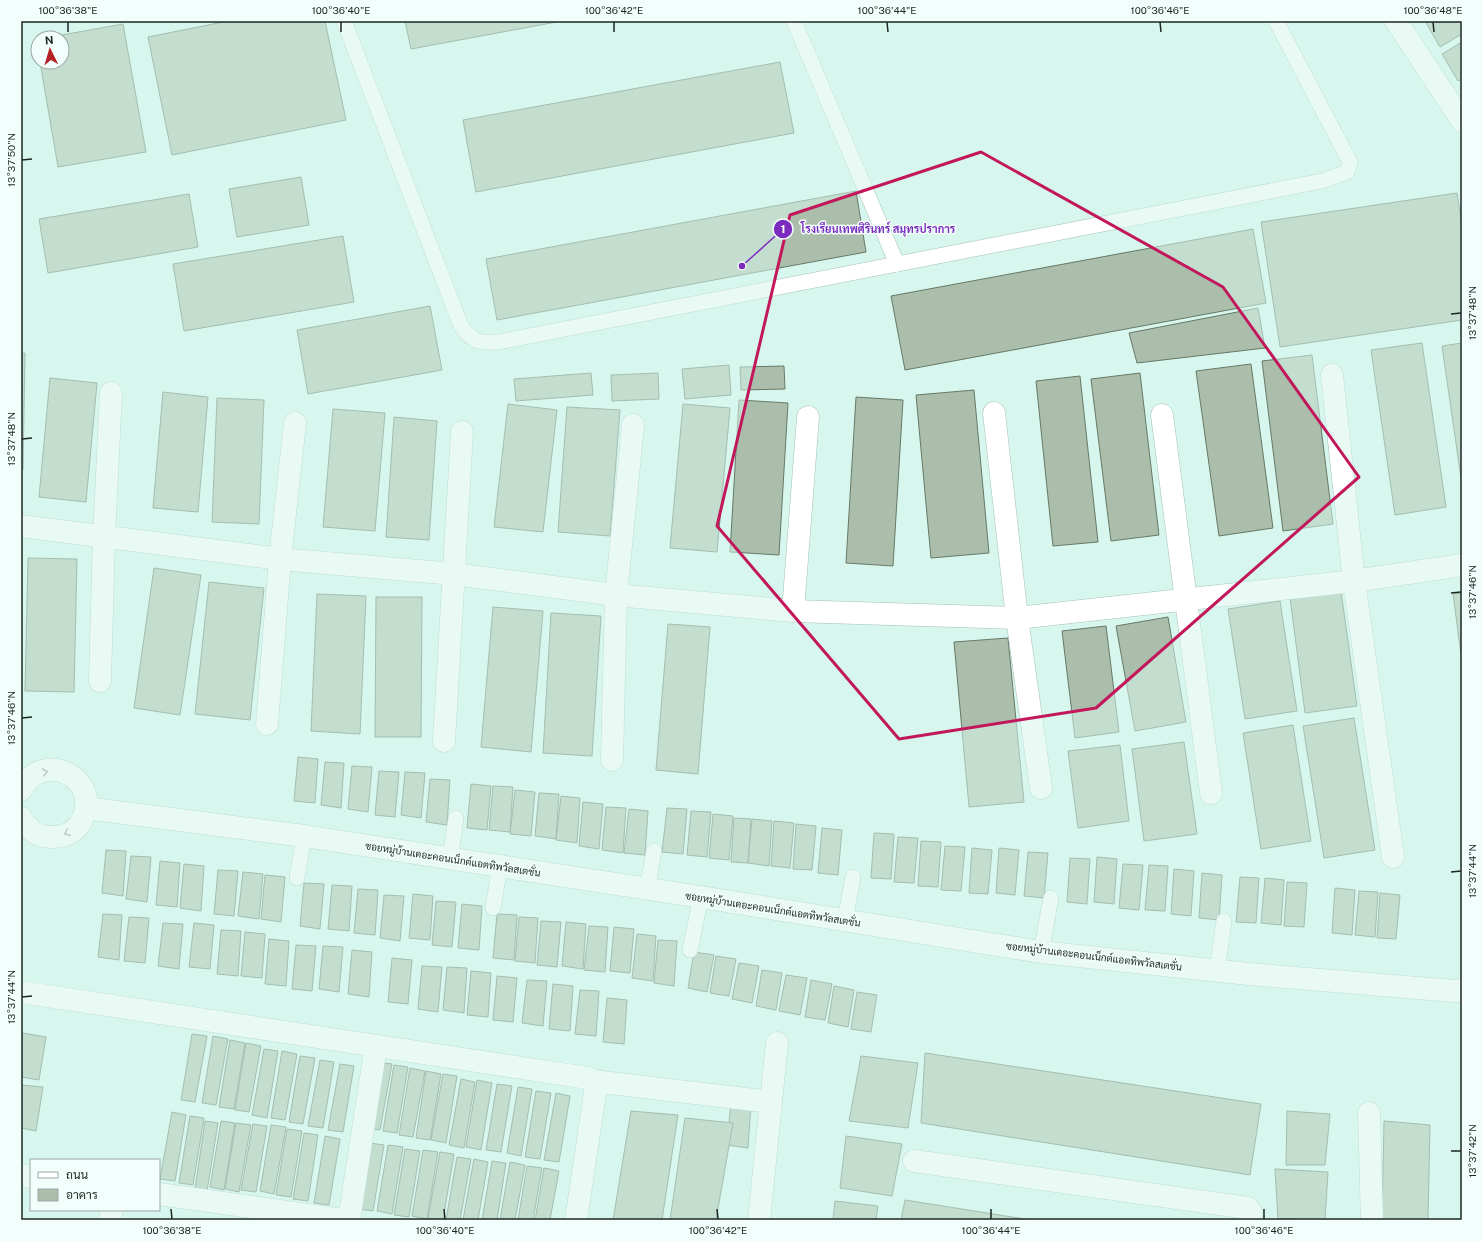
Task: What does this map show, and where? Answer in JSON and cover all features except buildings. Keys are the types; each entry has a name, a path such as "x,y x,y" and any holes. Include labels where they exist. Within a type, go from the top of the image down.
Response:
{"street":[{"path":"1396,21 1462,120"},
{"path":"1332,375 1354,581 1393,857"},
{"path":"100,681 104,537 111,393"},
{"path":"994,413 1017,618 1041,788"},
{"path":"1162,415 1211,793"},
{"path":"793,611 808,417"},
{"path":"267,724 280,559 294,423"},
{"path":"612,760 616,596 633,425"},
{"path":"444,741 462,432"},
{"path":"21,526 280,559 454,574 616,596 793,611 1017,618 1354,581 1462,565"},
{"path":"21,790 24,784 32,776 43,771 54,770 66,772 75,778 82,786 86,797 86,808 83,818 77,828 68,834 57,837 46,837 35,834 26,826 21,818"},
{"name":"ซอยหมู่บ้านเดอะคอนเน็กต์แอตทิพวัลสเตชั่น","path":"86,808 304,836 701,897 1041,952 1217,971 1454,991 1462,990"},
{"path":"21,992 588,1078 593,1081 771,1102"},
{"path":"758,1220 777,1043"},
{"path":"349,1220 376,1046"},
{"path":"576,1220 596,1086 593,1081"},
{"path":"1369,1112 1372,1220"},
{"path":"914,1161 1248,1208 1251,1212 1251,1220"},
{"path":"160,1194 343,1220"}],"lane":[{"path":"344,21 461,326 469,336 484,343 498,342 1322,181 1347,172 1350,162 1276,21"},
{"path":"794,21 897,264"},
{"path":"450,859 456,818"},
{"path":"297,878 304,836"},
{"path":"647,889 654,851"},
{"path":"493,908 500,866"},
{"path":"845,920 853,877"},
{"path":"690,950 701,897"},
{"path":"1041,952 1051,898"},
{"path":"1217,971 1224,921"}],"highlighted area":[{"path":"981,152 1223,287 1359,477 1096,708 899,739 717,526 790,215"}],"place":[{"name":"โรงเรียนเทพศิรินทร์ สมุทรปราการ","path":"742,266"}]}
